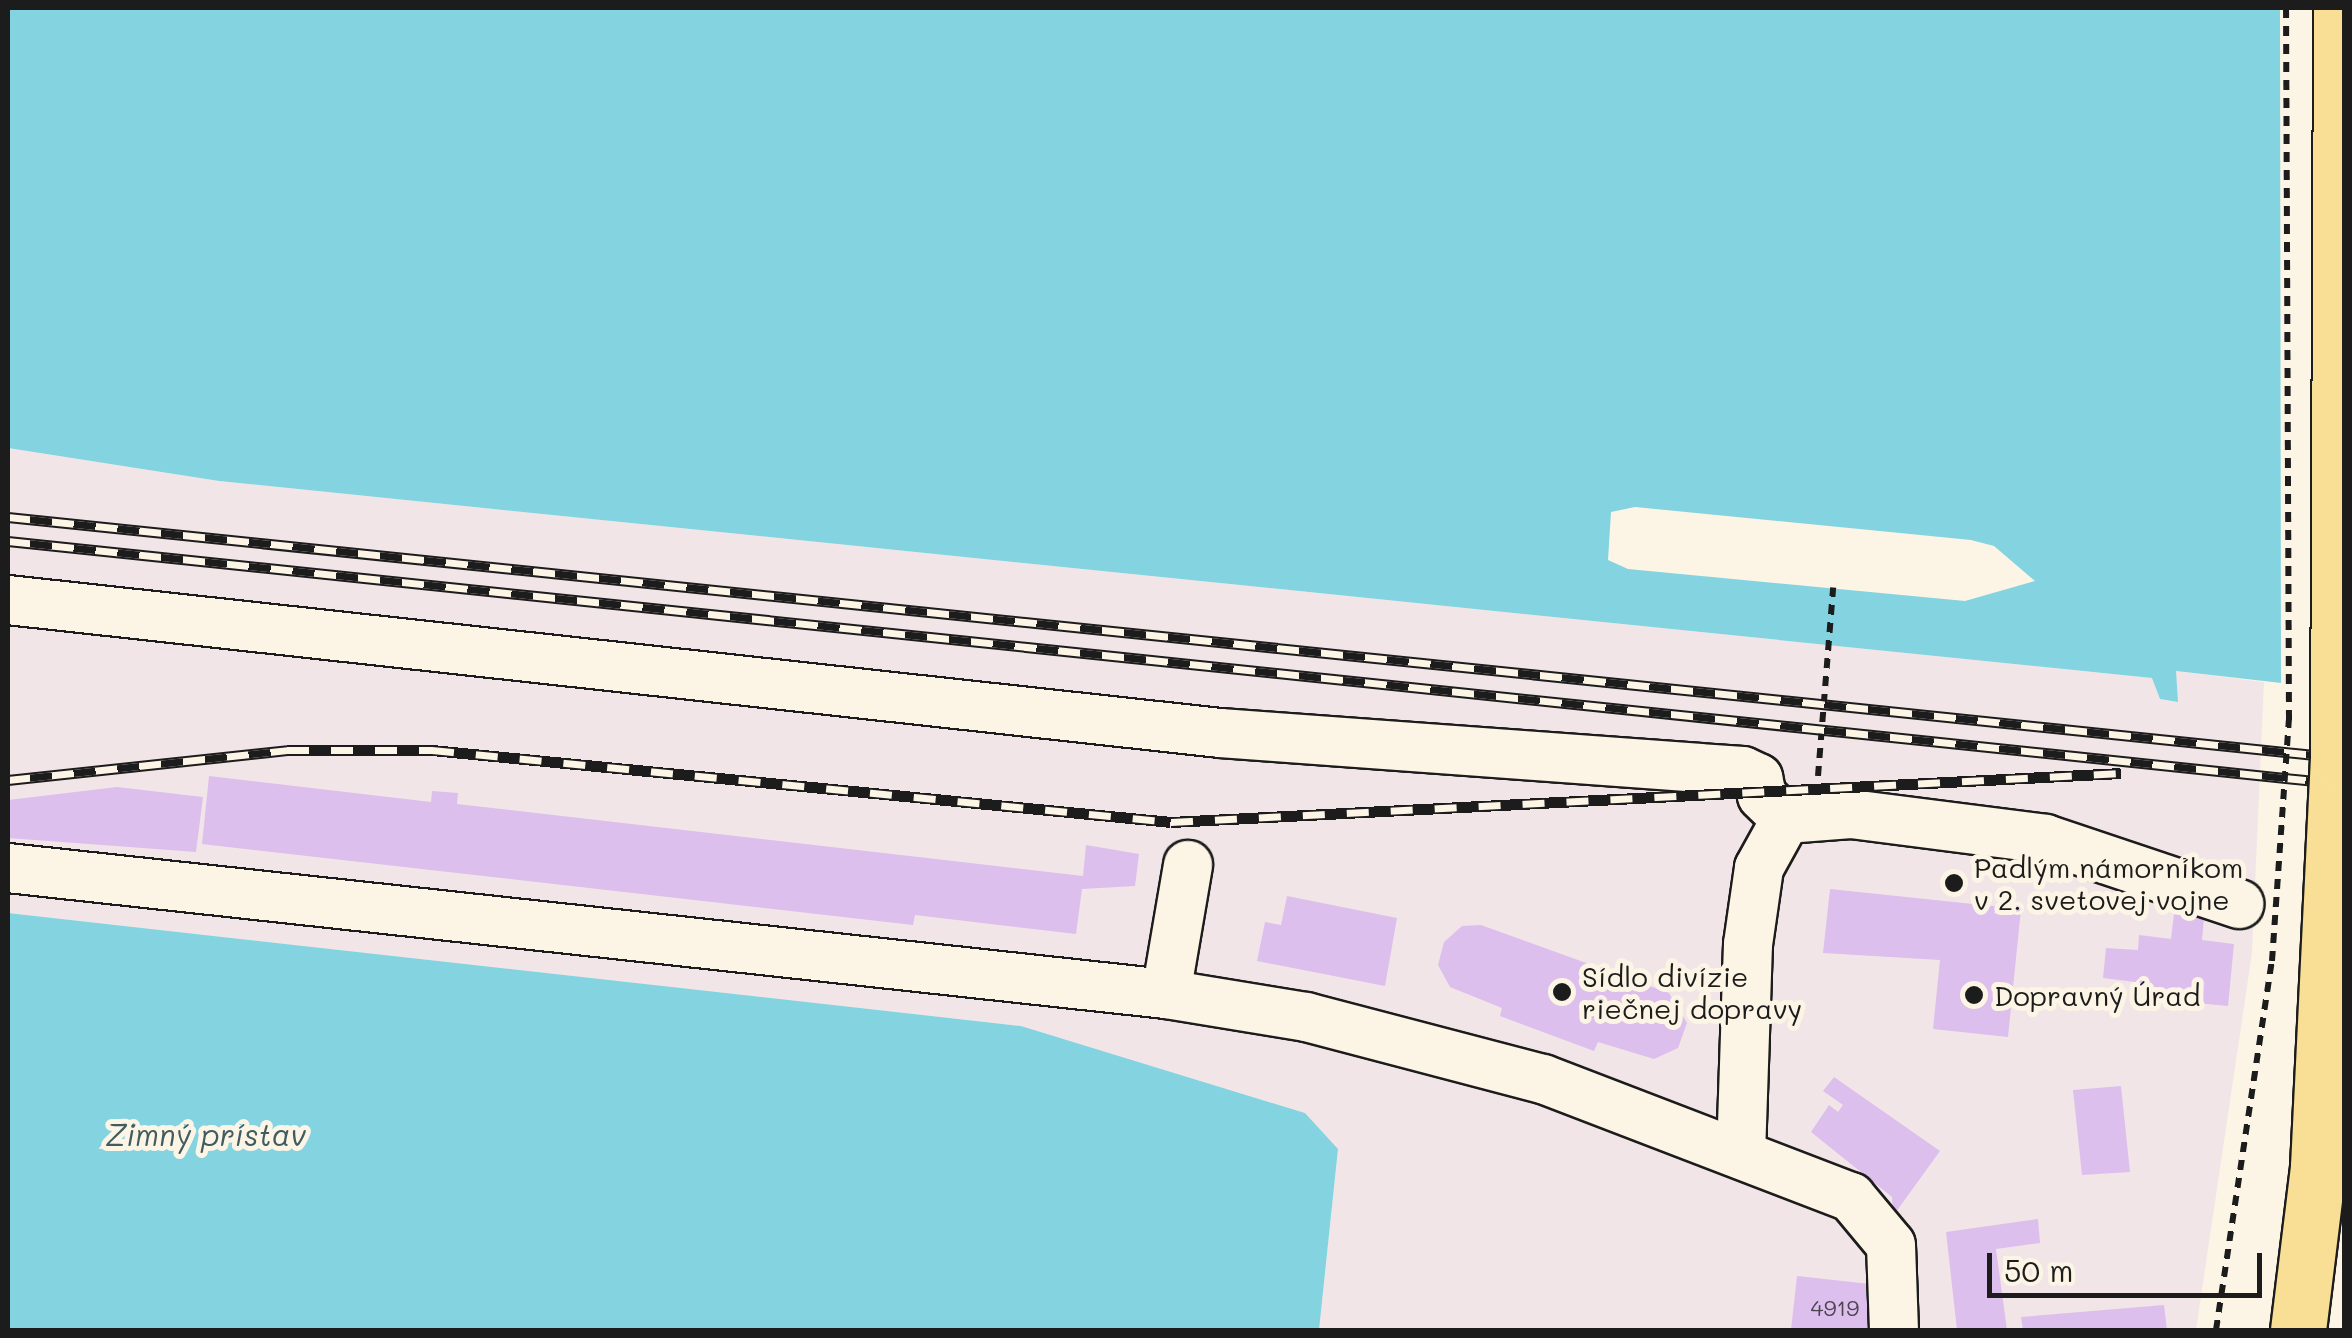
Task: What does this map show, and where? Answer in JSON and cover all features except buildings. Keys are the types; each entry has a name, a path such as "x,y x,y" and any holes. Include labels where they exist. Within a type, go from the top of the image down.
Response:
{"main road":[{"path":"2298,1330 2318,1166 2338,759 2341,8"}],"lane":[{"path":"8,600 1220,734 1718,764 1758,778 1762,796 1800,818 1851,814 2045,839 2239,904"},
{"path":"1741,1154 1748,944 1759,868 1800,818"},
{"path":"1166,994 1188,866"},
{"path":"8,868 1166,994 1306,1018 1543,1078 1851,1197 1891,1245 1894,1330"}],"path":[{"path":"2216,1330 2272,961 2284,818 2286,8"},
{"path":"1800,818 1832,588"}],"shaded area":[{"path":"8,448 219,481 2153,678 2160,699 2177,702 2175,671 2264,682 2252,953 2196,1330 1319,1330 1338,1149 1305,1113 1021,1026 8,913"}],"water":[{"path":"8,8 2344,8 2344,690 2176,671 2178,702 2160,699 2152,678 219,481 8,448"},
{"name":"Zimný prístav","path":"8,913 1021,1026 1305,1113 1338,1149 1319,1330 8,1330"}],"pier":[{"path":"2280,8 2344,8 2344,695 2281,689"},
{"path":"1635,507 1971,540 1994,546 2035,581 1965,601 1628,569 1608,560 1611,512"}],"railway":[{"path":"8,517 2344,758"},
{"path":"8,541 2344,784"},
{"path":"8,780 287,750 432,750 1171,822 2121,773"}],"place":[{"name":"Padlým námorníkom v 2. svetovej vojne","path":"1954,883"},
{"name":"Sídlo divízie riečnej dopravy","path":"1562,992"},
{"name":"Dopravný Úrad","path":"1974,995"}]}
